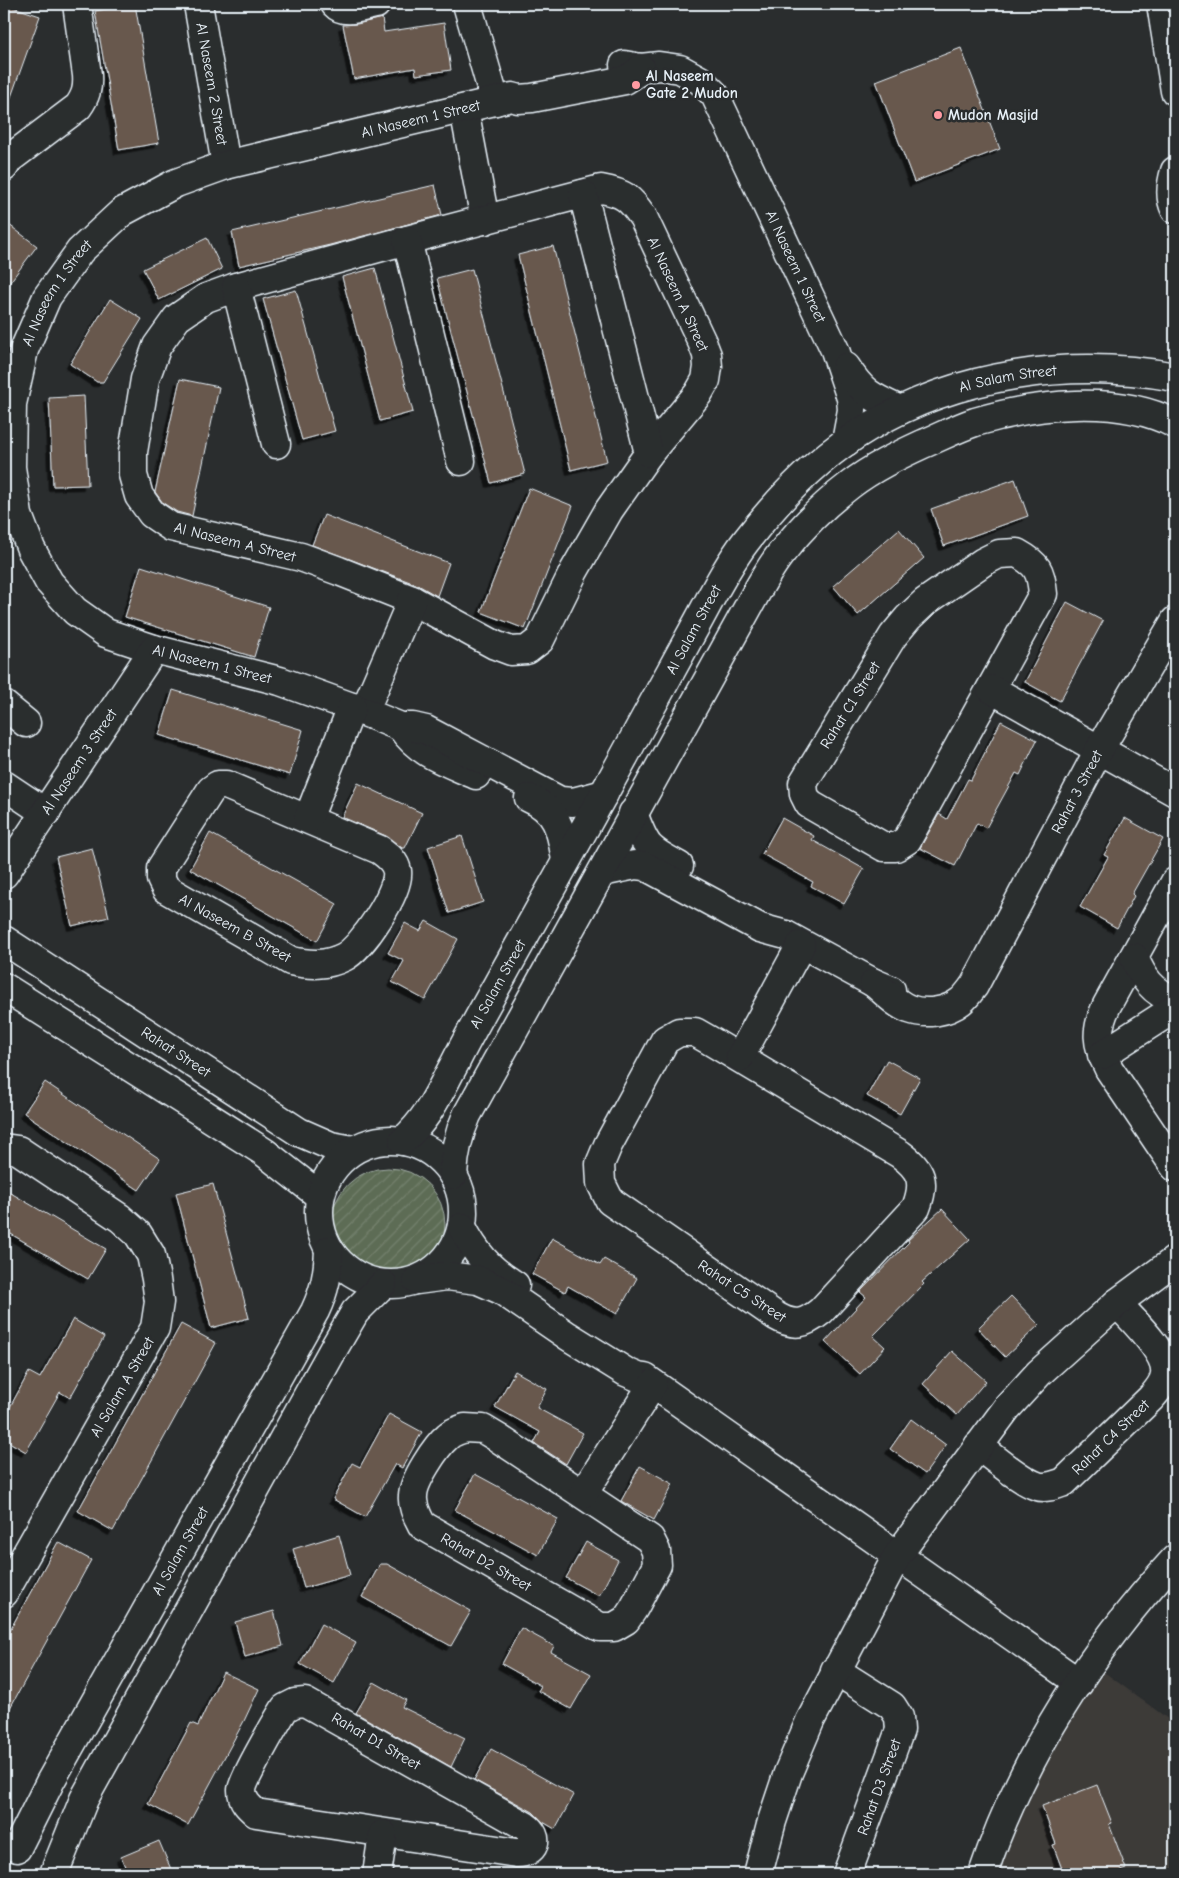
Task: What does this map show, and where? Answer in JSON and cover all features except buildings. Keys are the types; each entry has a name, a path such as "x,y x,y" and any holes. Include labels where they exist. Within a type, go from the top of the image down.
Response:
{"street":[{"path":"5,161 78,107 85,97 88,86 77,4"},
{"name":"Al Naseem 2 Street","path":"198,4 226,166"},
{"path":"335,4 345,10 376,4"},
{"path":"467,4 503,99"},
{"path":"1161,4 1175,91"},
{"name":"Al Naseem 1 Street","path":"566,860 561,829 546,807 488,772 446,751 426,730 400,727 280,681 154,649 106,633 75,611 49,582 31,549 18,515 11,467 8,403 24,350 47,297 80,250 122,212 176,182 226,166 503,99 522,86 568,84 622,65 641,68 659,66 680,69 700,80 715,95 836,350 863,391 872,398 900,410"},
{"path":"464,109 485,220"},
{"path":"1175,171 1172,181 1171,202 1175,209"},
{"name":"Al Naseem A Street","path":"601,189 610,190 618,192 633,202 643,217 707,355 708,368 706,380 698,394 649,453 609,510 574,570 540,640 527,650 510,651 495,645 412,600 301,557 170,527 152,514 139,496 133,475 133,452 145,379 157,346 178,318 206,298 236,287 406,240 583,194 601,189"},
{"path":"583,194 649,453"},
{"path":"406,240 461,461"},
{"path":"236,287 276,444"},
{"name":"Al Naseem 1 Street","path":"836,350 851,398 852,410 846,442"},
{"name":"Al Salam Street","path":"403,1140 416,1128 436,1101 454,1064 719,583 745,543 775,506 809,472 866,428 900,410 978,382 1059,370 1141,371 1175,377"},
{"path":"453,1175 454,1154 459,1134 468,1115 633,813 756,593 782,552 814,516 850,485 891,459 974,423 1014,412 1057,406 1099,406 1138,410 1175,424"},
{"name":"Rahat C1 Street","path":"1016,553 1032,561 1042,576 1043,594 991,690 907,840 896,846 884,847 809,804 804,794 803,783 893,636 914,613 943,589 999,554 1016,553"},
{"path":"308,819 358,710 412,600"},
{"name":"Rahat 3 Street","path":"602,872 635,865 645,866 690,881 735,905 768,931 793,940 874,983 893,999 909,1009 927,1012 946,1010 962,1000 974,986 1099,750 1175,621"},
{"name":"Al Naseem 3 Street","path":"4,874 154,649"},
{"path":"991,690 1175,792"},
{"path":"4,705 26,723"},
{"name":"Al Naseem 1 Street","path":"488,772 560,801 573,802 604,794"},
{"path":"4,785 46,812"},
{"name":"Al Naseem B Street","path":"218,785 226,785 308,819 380,850 390,858 396,869 397,882 392,894 360,944 346,956 337,960 310,965 291,961 174,894 166,888 161,879 161,868 166,859 211,790 218,785"},
{"name":"Rahat 3 Street","path":"633,813 645,843 690,881"},
{"path":"1175,882 1101,1017 1098,1029 1098,1042 1109,1069 1175,1167"},
{"name":"Rahat Street","path":"4,940 299,1132 331,1146 353,1150"},
{"path":"740,1057 793,940"},
{"path":"1134,957 1144,978 1161,994 1175,1000"},
{"path":"4,987 264,1152 320,1196"},
{"path":"1102,1055 1175,1008"},
{"name":"Rahat C5 Street","path":"679,1032 695,1032 740,1057 900,1154 913,1164 921,1178 922,1194 916,1208 821,1311 812,1319 800,1323 787,1322 776,1316 610,1201 601,1184 600,1164 608,1145 665,1040 679,1032"},
{"path":"417,1280 433,1271 446,1259 456,1244 462,1227 463,1209 460,1191 453,1175 440,1158 423,1147 403,1140 369,1143 353,1150 338,1162 327,1178 320,1196 319,1214 322,1233 329,1250 343,1266 362,1278 383,1284 400,1284 447,1276 478,1280 501,1290 573,1330"},
{"name":"Al Salam A Street","path":"4,1148 18,1150 120,1218 138,1234 151,1255 159,1302 155,1328 143,1351 4,1593"},
{"path":"462,1227 474,1249 489,1268 626,1372 649,1381 1079,1683"},
{"name":"Al Salam Street","path":"10,1847 50,1782 315,1311 324,1291 328,1271 329,1250"},
{"path":"758,1874 769,1830 788,1773 810,1721 835,1670 897,1556 1007,1408 1039,1373 1117,1303 1175,1260"},
{"path":"10,1847 32,1852 44,1860 56,1873 84,1799 334,1348 355,1312 383,1284"},
{"name":"Rahat C4 Street","path":"978,1446 1026,1480 1038,1486 1051,1487 1064,1482 1161,1388 1165,1374 1164,1360 1117,1303"},
{"path":"583,1494 649,1381"},
{"name":"Rahat D2 Street","path":"465,1428 483,1429 583,1494 650,1540 656,1552 656,1565 634,1608 626,1620 614,1627 600,1627 436,1534 422,1524 414,1510 413,1494 419,1479 437,1448 449,1435 465,1428"},
{"path":"983,1874 991,1850 1032,1758 1079,1683 1134,1607 1175,1559"},
{"name":"Rahat D3 Street","path":"835,1670 892,1706 899,1717 900,1730 847,1874"},
{"name":"Rahat D1 Street","path":"294,1702 305,1702 315,1707 525,1826 531,1830 535,1837 534,1844 530,1850 523,1854 383,1834 256,1813 246,1804 242,1790 285,1708 294,1702"},
{"path":"377,1874 383,1834"}],"shaded area":[{"path":"1104,1672 1175,1724 1175,1869 1171,1874 997,1874 1035,1786 1058,1740"}],"green space":[{"path":"388,1168 410,1172 428,1185 441,1203 445,1225 441,1247 428,1265 410,1278 388,1282 366,1278 348,1265 335,1247 331,1225 335,1203 348,1185 366,1172"}],"place":[{"name":"Al Naseem Gate 2 Mudon","path":"636,85"},
{"name":"Mudon Masjid","path":"938,115"}]}
